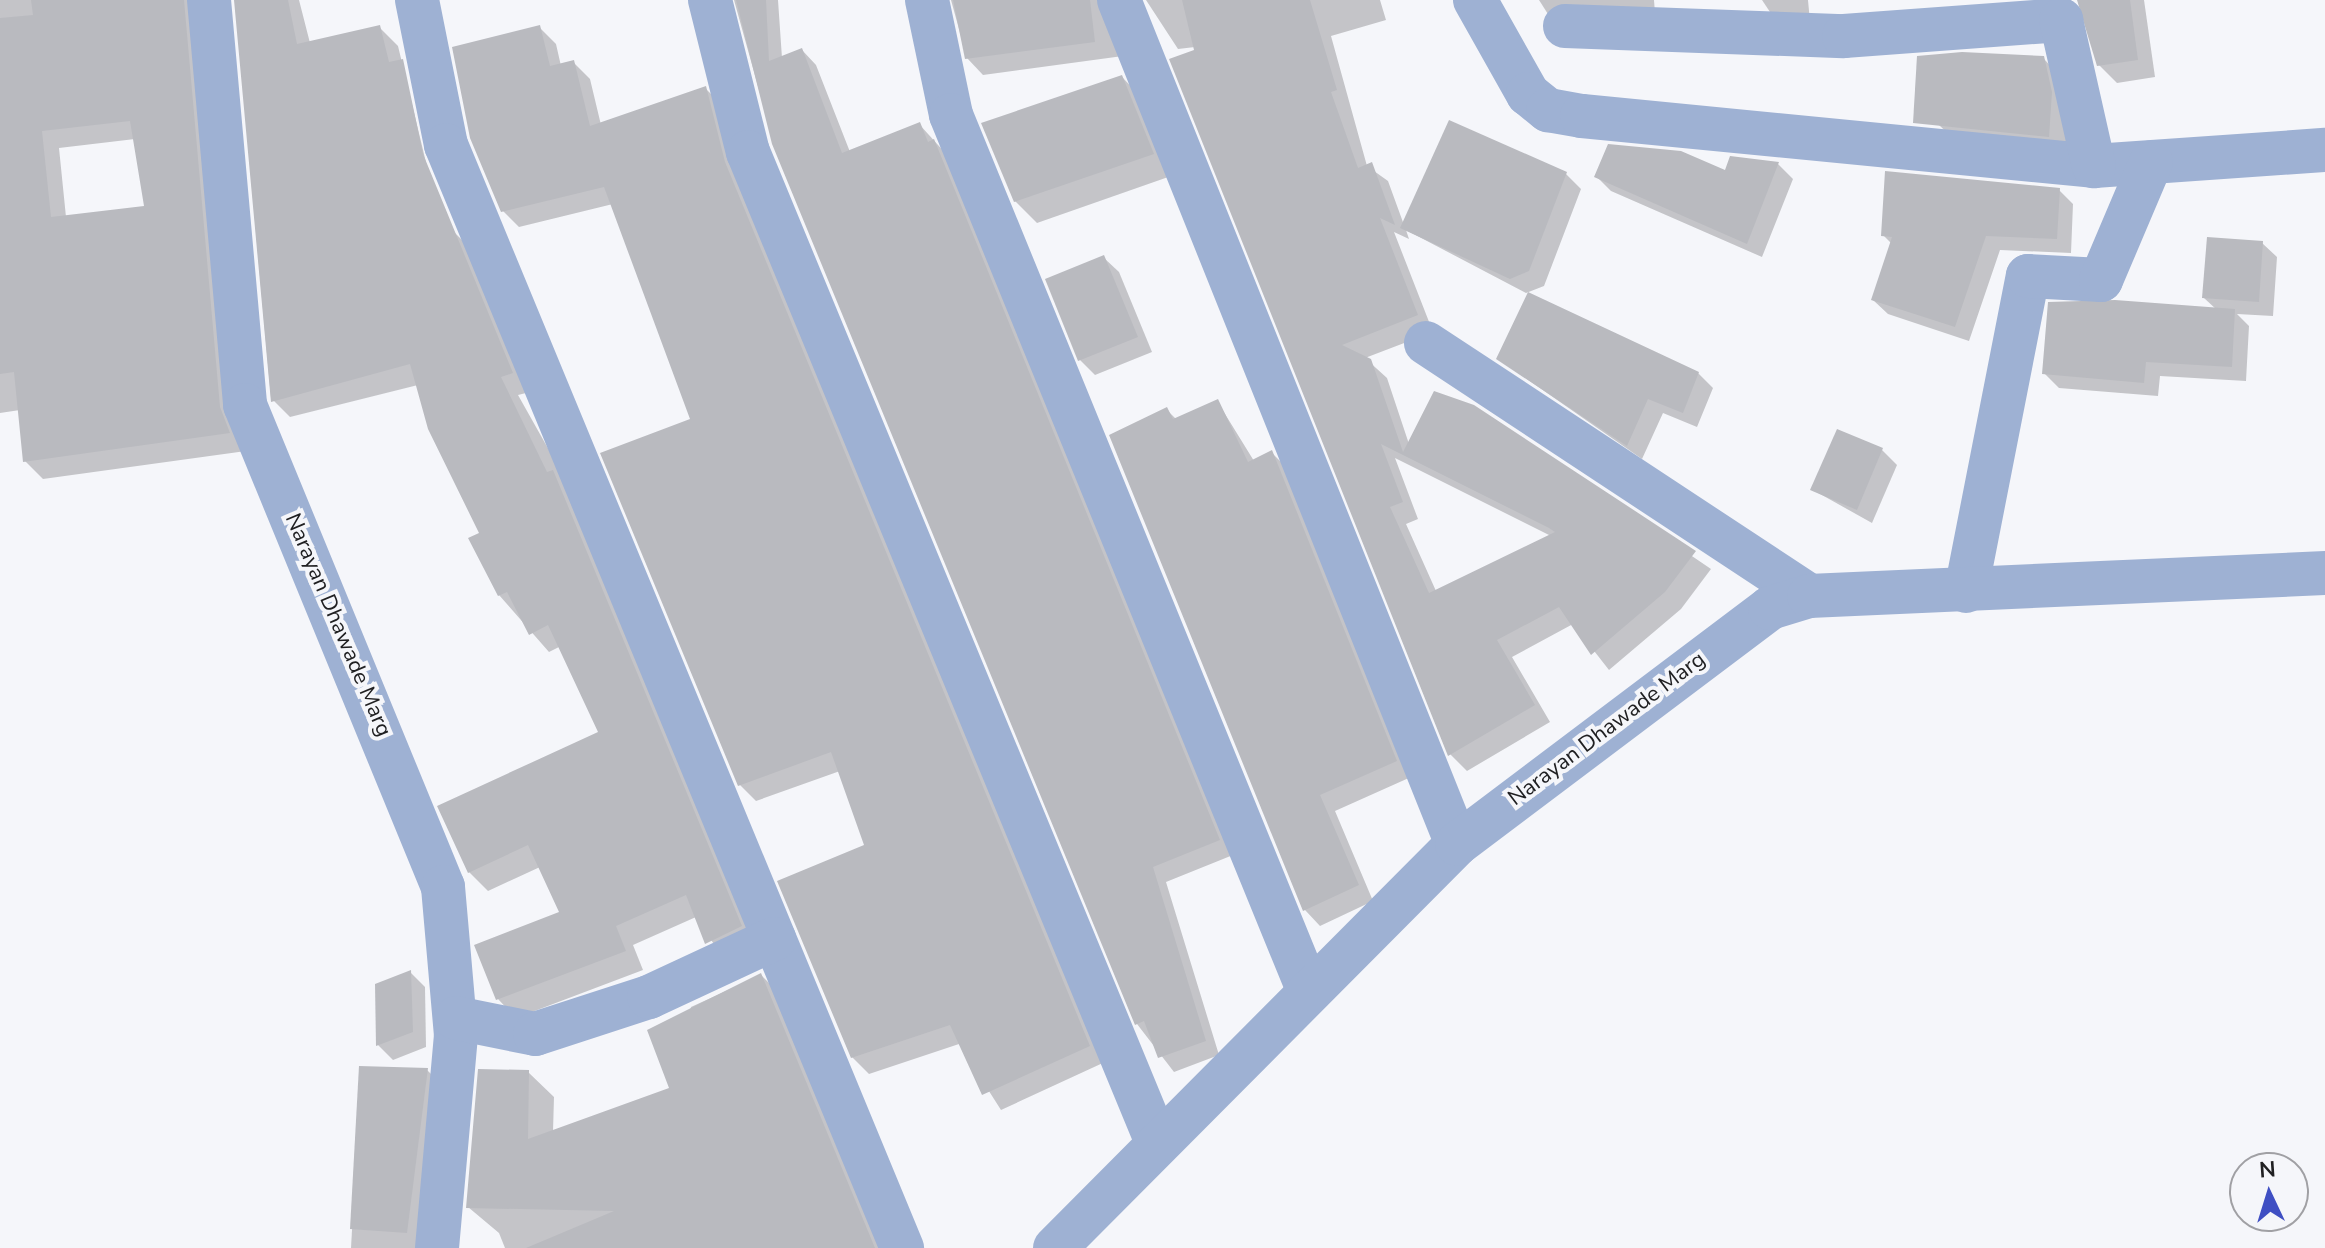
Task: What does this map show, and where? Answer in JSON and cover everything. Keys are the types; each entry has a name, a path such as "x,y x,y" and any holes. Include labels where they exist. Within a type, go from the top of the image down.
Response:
{"street":[{"name":"Narayan Dhawade Marg","path":"209,0 245,405 443,887 456,1018 437,1248"},
{"path":"417,0 446,145 902,1248"},
{"path":"710,0 748,152 1156,1140"},
{"path":"927,0 951,115 1309,992"},
{"path":"1119,0 1457,844"},
{"path":"1475,0 1528,94 1548,110 2094,166 2325,150"},
{"path":"1565,26 1844,36 2061,20 2094,166"},
{"path":"1966,591 2028,276 2101,280 2151,162"},
{"path":"1426,343 1809,596"},
{"name":"Narayan Dhawade Marg","path":"1055,1248 1156,1140 1457,844 1770,608 1809,596 2325,573"},
{"path":"456,1018 535,1034 649,997 774,939"}],"building":[{"path":"31,0 184,0 220,407 230,433 23,462 14,372 0,374 0,18 33,15","holes":["130,121 144,206 51,217 42,131"]},
{"path":"234,0 288,0 297,44 380,25 389,62 403,59 423,154 513,373 501,377 547,472 553,470 742,926 705,944 686,895 616,926 626,951 496,1000 474,945 559,912 528,845 468,873 437,806 598,732 548,625 529,635 507,592 498,596 468,538 479,533 428,429 410,364 271,402"},
{"path":"736,0 766,0 769,61 802,48 842,153 920,122 928,142 934,139 1220,840 1153,867 1206,1041 1158,1058 1144,1021 1135,1025 772,144"},
{"path":"953,0 1090,0 1095,42 965,59"},
{"path":"1182,0 1310,0 1337,90 1331,92 1358,168 1372,162 1395,225 1380,218 1418,315 1342,345 1371,359 1403,452 1434,391 1474,405 1696,551 1665,592 1591,655 1559,607 1497,640 1535,705 1448,756 1169,59 1194,50","holes":["1381,444 1555,532 1429,593 1390,507 1403,502"]},
{"path":"2077,0 2130,0 2138,60 2097,66"},
{"path":"540,25 550,66 574,60 590,126 706,86 725,162 1090,1046 982,1095 950,1025 851,1058 777,881 864,845 831,752 738,786 600,453 690,419 604,187 501,212 470,138 452,47"},
{"path":"1962,52 2044,56 2052,92 2049,137 1913,123 1917,56"},
{"path":"1122,75 1154,154 1014,202 981,123"},
{"path":"1449,120 1567,172 1529,271 1510,279 1400,228"},
{"path":"1608,144 1681,151 1725,170 1730,156 1779,162 1747,244 1594,177"},
{"path":"1885,171 2060,188 2057,239 1986,236 1955,327 1871,300 1892,237 1881,236"},
{"path":"2207,237 2263,241 2259,302 2202,298"},
{"path":"1104,255 1138,337 1078,361 1045,279"},
{"path":"1528,292 1699,372 1683,413 1648,399 1627,446 1496,359"},
{"path":"2115,300 2235,309 2232,367 2146,362 2144,383 2042,374 2048,302"},
{"path":"1218,399 1248,462 1272,450 1397,761 1320,795 1359,885 1303,911 1109,435 1167,407 1173,419"},
{"path":"1837,429 1883,448 1857,510 1810,490"},
{"path":"411,970 413,1032 376,1046 375,984"},
{"path":"761,973 875,1248 526,1248 614,1211 466,1208 478,1069 529,1070 528,1139 669,1088 647,1030"},
{"path":"359,1066 428,1068 407,1233 350,1229"}]}
